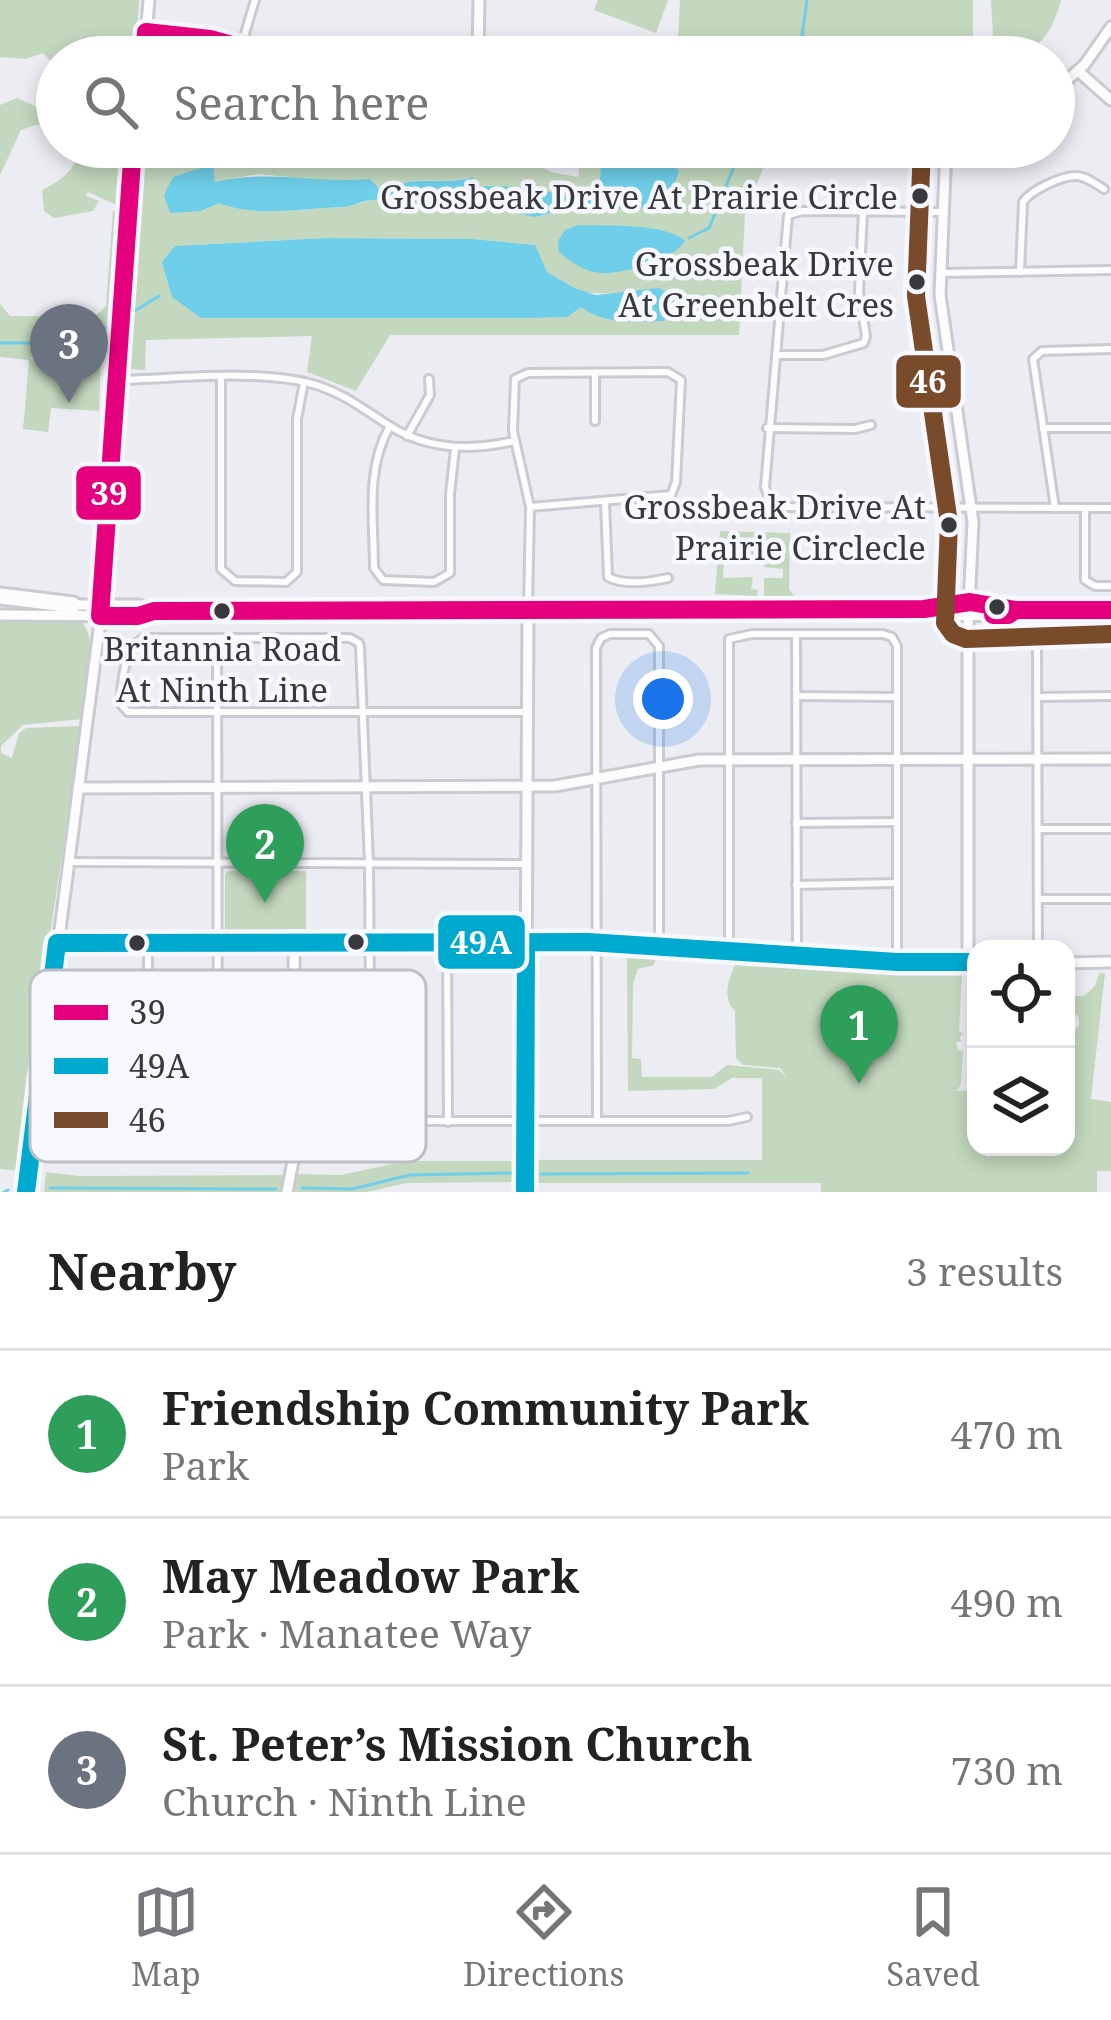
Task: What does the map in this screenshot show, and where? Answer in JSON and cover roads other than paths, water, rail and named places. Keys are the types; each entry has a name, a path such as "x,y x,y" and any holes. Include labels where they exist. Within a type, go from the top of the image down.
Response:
{"highway":[{"path":"0,600 73,604"}],"street":[{"path":"146,36 149,0"},
{"path":"244,36 255,0"},
{"path":"478,36 479,0"},
{"path":"1075,74 1111,27"},
{"path":"146,32 185,36"},
{"path":"1078,71 1111,100"},
{"path":"53,970 101,611 118,307 131,168"},
{"path":"945,168 940,273 971,508 972,940"},
{"path":"1020,272 1023,202 1028,194 1072,176 1104,189"},
{"path":"943,212 803,211 788,215 767,428 765,488 769,498 782,507 1111,508"},
{"path":"776,356 823,355 864,343 859,292 863,212"},
{"path":"940,273 1111,270"},
{"path":"1054,508 1035,353 1111,349"},
{"path":"525,1192 530,506 514,441 515,379 527,373 676,374 682,384 674,490 666,498 530,506"},
{"path":"595,374 595,421"},
{"path":"221,379 221,569 235,581 286,582 297,572 297,419 304,382"},
{"path":"407,436 430,395 429,379"},
{"path":"115,380 304,382 342,394 407,436 456,448 514,441"},
{"path":"767,428 871,425"},
{"path":"390,426 374,468 374,568 382,580 434,582 450,573 450,494 456,448"},
{"path":"1043,428 1111,428"},
{"path":"605,502 608,577 650,582 668,578"},
{"path":"1085,508 1085,580 1111,586"},
{"path":"73,604 101,611"},
{"path":"0,615 139,605 154,610 528,611 924,609 935,604 968,610 1008,604 1016,610 1111,610"},
{"path":"596,1121 596,648 610,634 649,634 657,641 659,946"},
{"path":"729,951 729,639 744,634 892,637 897,646 896,962"},
{"path":"796,634 796,957"},
{"path":"1039,940 1037,643 1044,635 1111,634"},
{"path":"217,970 218,638"},
{"path":"370,970 369,863 361,712 360,647 355,639 137,640 126,660 120,703 128,712 361,712 526,712"},
{"path":"796,696 896,697"},
{"path":"1039,697 1111,697"},
{"path":"78,788 565,786 658,765 727,760 1111,759"},
{"path":"796,823 897,822"},
{"path":"1038,829 1111,829"},
{"path":"68,862 525,863"},
{"path":"796,885 896,883"},
{"path":"1039,899 1111,899"},
{"path":"57,943 597,942 796,957 967,962"},
{"path":"148,943 148,970"},
{"path":"294,943 294,970"},
{"path":"447,943 448,1122"},
{"path":"1075,963 1111,962"},
{"path":"426,1122 728,1121 747,1117"},
{"path":"26,1192 30,1148"},
{"path":"287,1192 291,1162"}],"water":[{"path":"213,168 215,182 253,177 370,179 382,192 404,183 473,177 469,195 457,208 398,206 376,200 280,211 219,203 201,211 170,213 164,195 173,177"},
{"path":"601,168 679,171 666,208 563,210 535,217 487,207 483,186 531,187 580,200 599,193"},
{"path":"579,225 650,228 685,241 648,264 597,273 559,252 558,241 565,230"},
{"path":"326,238 472,239 535,245 547,272 574,288 596,295 658,288 669,293 673,312 663,321 610,319 581,307 567,317 201,318 172,297 162,262 175,246"}],"waterway":[{"path":"802,36 807,0"},
{"path":"689,238 709,228 733,168"},
{"path":"120,320 159,296"},
{"path":"0,343 76,343 112,325"},
{"path":"302,1188 352,1189 410,1175 511,1173"},
{"path":"541,1174 748,1173"},
{"path":"50,1188 276,1189"},
{"path":"4,1192 8,1190"}],"place":[{"name":"Grossbeak Drive At Prairie Circle","path":"920,196"},
{"name":"Grossbeak Drive At Greenbelt Cres","path":"917,282"},
{"name":"St. Peter’s Mission Church","path":"69,403"},
{"name":"Grossbeak Drive At Prairie Circlecle","path":"949,525"},
{"name":"Britannia Road At Ninth Line","path":"222,611"},
{"name":"May Meadow Park","path":"265,903"},
{"name":"Friendship Community Park","path":"859,1084"}]}
